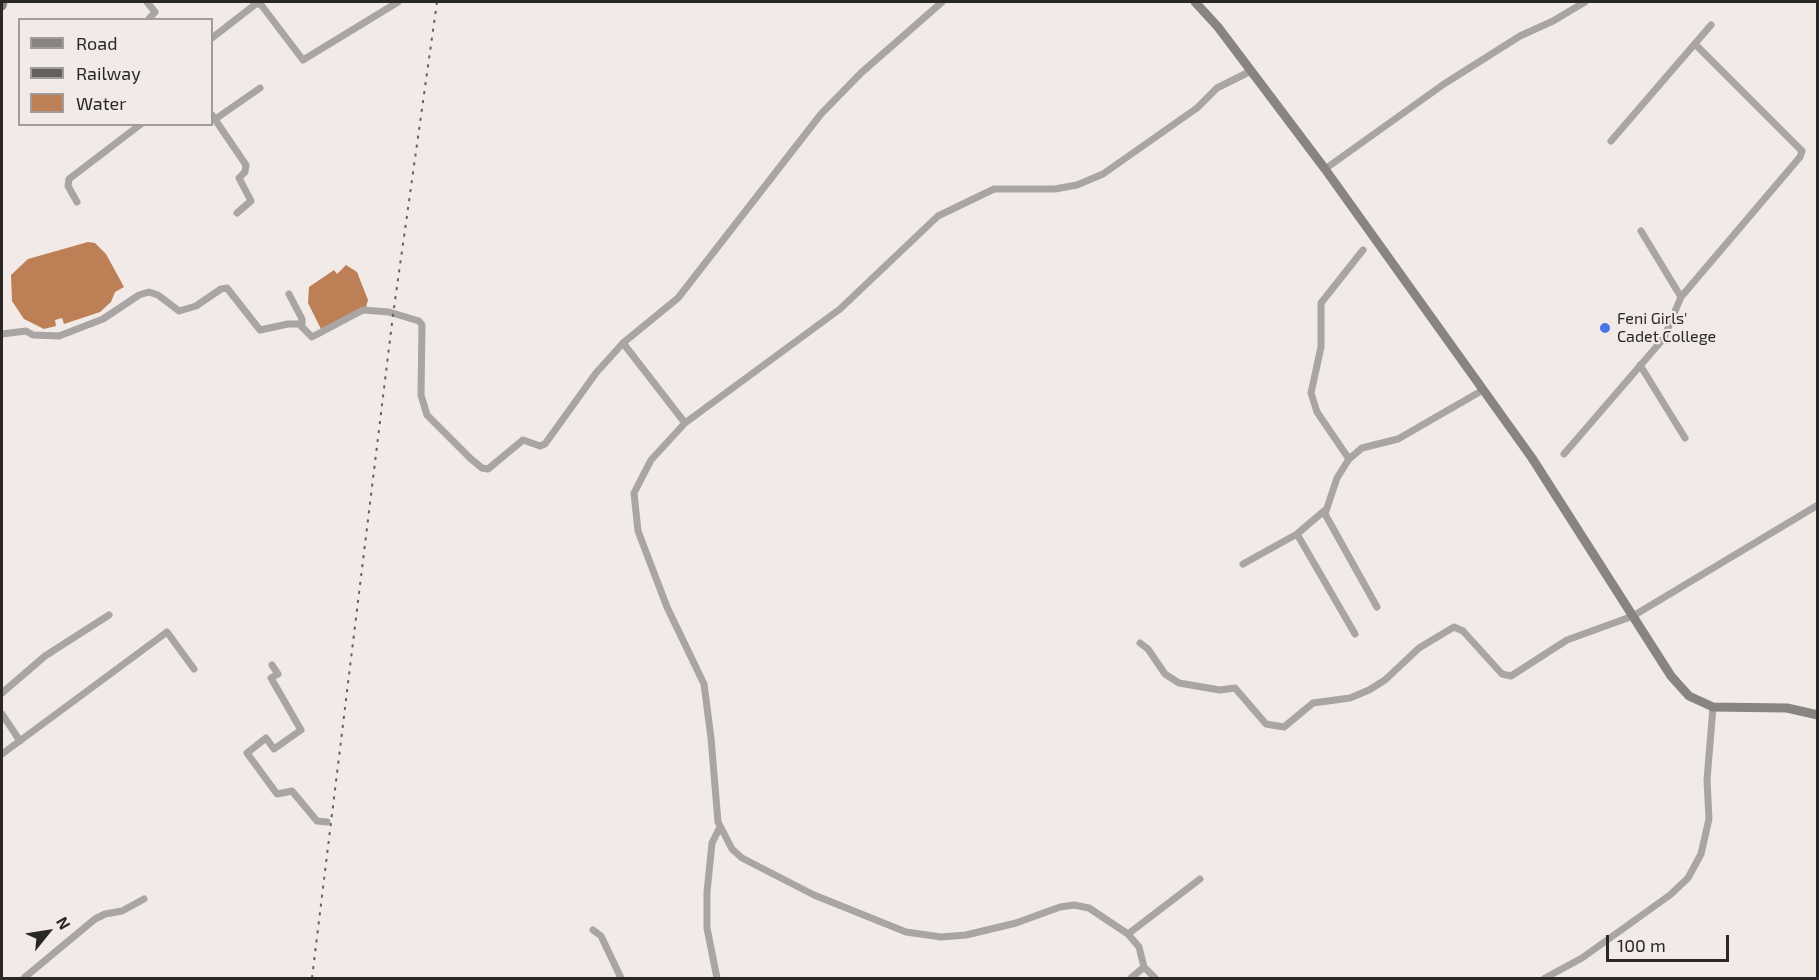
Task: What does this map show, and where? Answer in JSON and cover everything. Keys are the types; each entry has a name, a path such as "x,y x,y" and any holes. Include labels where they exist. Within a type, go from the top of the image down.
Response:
{"main road":[{"path":"2,6 3,2"},
{"path":"1195,2 1251,71 1325,170 1532,458 1671,676 1689,696 1701,704 1713,707 1787,708 1818,715"}],"street":[{"path":"147,2 155,12 150,18"},
{"path":"213,37 257,3 262,6 303,60 398,2"},
{"path":"2,334 26,331 33,334 59,336 116,312 139,295 154,293 179,311 196,306 221,289 227,288 260,330 288,324 302,327 312,338 363,310 373,309 419,321 423,332 421,395 427,415 471,459 482,468 488,469 523,440 540,446 545,444 596,373 623,343 678,298 821,114 861,73 942,2"},
{"path":"1325,170 1444,84 1520,36 1586,2"},
{"path":"1611,141 1711,25"},
{"path":"1564,454 1664,338 1682,297 1800,156 1802,150 1695,44"},
{"path":"1155,978 1144,967 1139,947 1128,934 1089,908 1074,905 1060,907 1016,923 966,935 941,937 906,932 814,895 742,858 732,849 720,827 704,684 667,607 638,531 634,493 651,460 685,423 824,322 938,216 994,189 1055,189 1077,185 1103,174 1197,108 1217,88 1251,71"},
{"path":"237,213 251,201 239,178 246,169 213,118 260,88"},
{"path":"77,202 68,186 69,179 138,126"},
{"path":"1641,231 1682,297"},
{"path":"1349,459 1317,412 1311,393 1321,347 1321,303 1363,250"},
{"path":"288,294 302,319 302,327"},
{"path":"623,343 685,423"},
{"path":"1640,365 1685,438"},
{"path":"1243,564 1297,534 1324,511 1337,478 1349,459 1362,448 1398,439 1483,390"},
{"path":"1140,643 1148,648 1165,674 1179,683 1220,690 1235,688 1266,724 1284,727 1313,704 1350,698 1369,690 1384,680 1419,648 1454,627 1463,631 1502,674 1511,676 1567,640 1633,616 1818,505"},
{"path":"1324,511 1329,526 1377,608"},
{"path":"1297,534 1355,634"},
{"path":"2,693 45,656 108,615"},
{"path":"2,754 167,632 194,669"},
{"path":"272,665 278,674 271,678 301,730 274,748 266,738 247,753 277,794 292,791 317,821 327,822"},
{"path":"1545,978 1582,958 1670,895 1688,878 1701,854 1709,819 1707,780 1713,707"},
{"path":"2,714 20,741"},
{"path":"717,978 707,928 707,892 712,843 720,827"},
{"path":"1128,934 1200,879"},
{"path":"24,978 95,920 105,914 122,911 144,898"},
{"path":"593,930 601,936 621,978"},
{"path":"1131,978 1144,967"}],"water":[{"path":"88,242 95,243 106,254 124,287 115,292 111,302 100,312 64,324 62,318 55,320 56,326 44,329 24,319 12,301 11,275 28,259"},
{"path":"346,265 357,272 368,300 366,307 321,329 308,303 309,287 334,270 337,274"}],"railway":[{"path":"312,978 393,315 437,2"}],"place":[{"name":"Feni Girls' Cadet College","path":"1605,328"}]}
